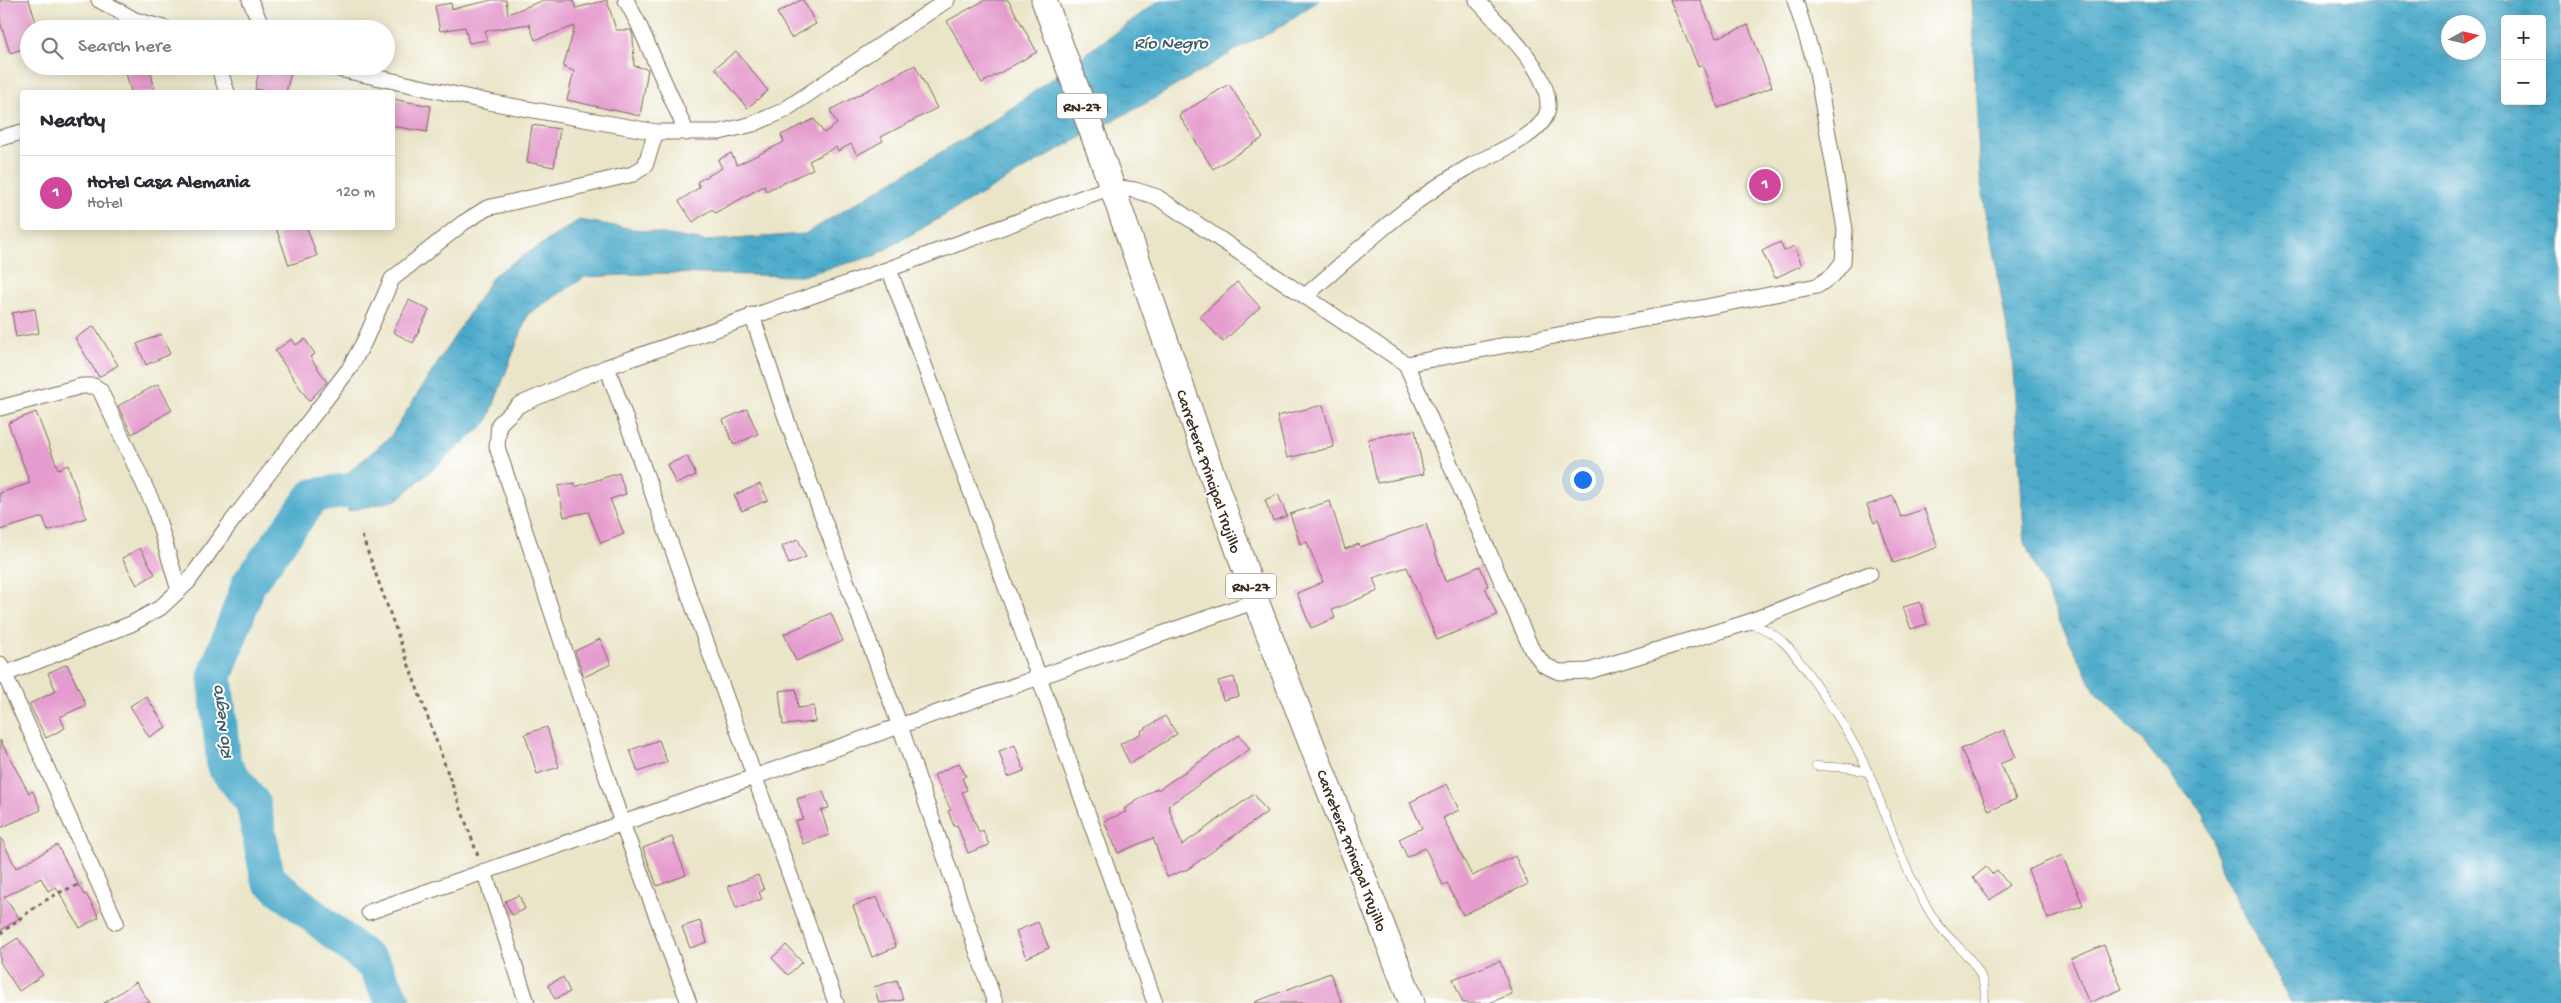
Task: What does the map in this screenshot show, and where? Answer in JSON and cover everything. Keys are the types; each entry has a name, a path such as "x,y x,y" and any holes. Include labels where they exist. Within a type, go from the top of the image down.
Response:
{"main road":[{"name":"Carretera Principal Trujillo","path":"1044,0 1104,164 1256,601 1412,1003"}],"street":[{"path":"99,0 135,20"},
{"path":"250,0 259,20"},
{"path":"626,0 687,133"},
{"path":"366,75 488,102 656,132 720,132 753,124 783,111 947,0"},
{"path":"1306,296 1418,199 1470,166 1530,134 1542,124 1548,110 1545,86 1536,68 1477,0"},
{"path":"1406,364 1817,286 1832,276 1843,262 1845,229 1816,67 1795,0"},
{"path":"221,75 226,90"},
{"path":"116,922 2,669 131,624 160,608 188,582 348,369 364,342 392,279 412,261 487,208 633,174 645,166 656,132"},
{"path":"0,138 20,133"},
{"path":"689,1003 622,823 497,447 500,424 518,405 607,366 889,268 1111,187 1135,190 1157,197 1406,364 1531,648 1544,665 1559,672 1589,671 1746,623 1870,574"},
{"path":"889,268 1156,1003"},
{"path":"752,315 785,415 900,726 995,1003"},
{"path":"607,366 753,777 836,1003"},
{"path":"0,408 82,386 94,386 100,390 154,506 179,590"},
{"path":"369,912 1256,601"},
{"path":"484,871 527,1003"}],"lane":[{"path":"1746,623 1766,628 1785,642 1845,727 1869,773 1916,888 1940,927 1971,958 1983,982 1984,1003"},
{"path":"1816,766 1851,768 1869,773"}],"path":[{"path":"362,536 484,871"},
{"path":"0,934 35,907 64,889 97,880"}],"water":[{"name":"Río Negro","path":"1160,0 1319,0 1272,32 1246,44 1150,101 1063,147 874,256 801,276 664,273 585,277 528,314 487,422 397,500 348,511 343,477 390,437 494,275 579,220 705,241 805,234 999,117"},
{"path":"1971,0 2561,0 2561,1003 2291,1003 2222,873 2204,814 2144,743 2095,691 2060,622 2025,543 2012,356 1980,178"}],"building":[{"path":"0,0 29,0 35,20 20,20 20,50 10,53 0,21"},
{"path":"492,0 506,0 508,14 544,0 573,0 576,8 607,0 616,30 631,30 634,66 648,69 640,116 567,100 574,71 563,67 575,26 535,40 529,24 485,31 487,40 469,43 465,27 440,31 435,6 451,3 452,9"},
{"path":"803,0 816,24 791,38 777,13"},
{"path":"985,0 1008,0 1037,52 982,83 947,21"},
{"path":"1670,0 1700,0 1716,38 1748,25 1772,87 1718,108 1702,64 1698,66"},
{"path":"736,51 768,91 747,108 715,68"},
{"path":"915,65 937,108 881,137 883,141 857,155 851,144 838,151 836,147 809,161 813,169 766,191 764,186 715,213 712,209 693,222 679,201 700,187 697,182 722,168 718,160 731,153 737,165 784,142 781,135 814,119 824,133 837,124 830,110"},
{"path":"127,75 152,75 155,90 130,90"},
{"path":"258,75 290,75 286,90 255,89"},
{"path":"1229,84 1263,138 1213,169 1179,115"},
{"path":"395,100 431,106 427,132 395,127"},
{"path":"532,125 560,129 554,167 527,162"},
{"path":"277,230 308,230 317,256 289,265"},
{"path":"1780,242 1784,251 1794,246 1802,265 1775,278 1762,251"},
{"path":"1237,282 1260,307 1223,342 1200,317"},
{"path":"409,300 429,310 413,343 393,332"},
{"path":"35,309 39,333 16,337 12,313"},
{"path":"94,326 118,365 99,377 75,338"},
{"path":"161,334 170,354 146,365 137,344"},
{"path":"292,339 296,345 305,339 315,354 310,357 327,382 309,401 275,351"},
{"path":"158,384 172,410 132,434 118,406"},
{"path":"1323,405 1334,447 1287,458 1277,416"},
{"path":"747,409 758,434 734,445 723,420"},
{"path":"36,412 58,469 68,465 86,518 48,531 43,517 0,530 0,493 30,483 8,423"},
{"path":"1415,430 1424,474 1377,483 1368,439"},
{"path":"687,456 696,475 676,484 667,465"},
{"path":"619,473 626,494 610,499 624,534 601,543 588,512 564,517 558,486 575,483 575,487"},
{"path":"760,484 768,500 742,511 734,495"},
{"path":"1278,494 1287,516 1273,521 1265,500"},
{"path":"1893,496 1901,517 1924,509 1938,547 1894,563 1878,521 1874,523 1867,505"},
{"path":"1330,501 1345,549 1359,544 1360,547 1426,524 1445,581 1480,566 1488,586 1485,587 1497,615 1437,640 1407,567 1373,578 1378,591 1332,610 1335,618 1311,628 1297,593 1323,582 1307,542 1300,544 1290,514"},
{"path":"798,539 806,557 789,564 782,546"},
{"path":"140,548 155,574 137,585 122,558"},
{"path":"1920,602 1927,624 1911,629 1903,607"},
{"path":"831,613 843,641 796,661 784,634"},
{"path":"600,639 611,664 584,677 575,651"},
{"path":"67,664 86,705 60,717 65,728 46,738 29,704 56,691 48,673"},
{"path":"1234,677 1239,696 1223,700 1218,681"},
{"path":"796,689 798,708 814,706 815,722 783,725 779,691"},
{"path":"146,696 166,727 149,737 130,706"},
{"path":"1165,716 1177,734 1130,764 1120,744 1142,733 1141,731"},
{"path":"547,727 559,767 537,774 525,734"},
{"path":"2004,730 2016,757 2000,764 2016,799 1989,811 1961,749"},
{"path":"1239,735 1250,749 1168,806 1182,845 1254,794 1267,812 1188,869 1167,877 1153,838 1118,853 1104,821 1126,812 1124,809 1157,788 1158,790"},
{"path":"0,740 29,793 33,791 41,810 0,828"},
{"path":"659,740 667,762 638,772 630,750"},
{"path":"1015,745 1024,771 1008,777 999,751"},
{"path":"959,763 966,776 962,778 967,790 962,792 979,832 983,830 989,845 968,853 957,825 954,826 948,811 951,810 934,775"},
{"path":"1447,784 1459,810 1443,818 1472,876 1515,856 1528,884 1463,915 1447,883 1443,885 1425,848 1407,857 1399,839 1422,828 1410,802"},
{"path":"823,791 829,808 821,810 829,835 803,844 795,821 803,819 797,799"},
{"path":"0,836 16,868 57,845 84,895 86,894 99,917 80,928 56,887 48,891 41,878 4,897 19,918 0,931"},
{"path":"672,837 686,875 657,886 643,848"},
{"path":"2062,855 2083,905 2048,919 2028,870"},
{"path":"1986,867 1992,874 1997,870 2009,885 1990,900 1973,878"},
{"path":"758,875 764,890 759,892 762,899 736,908 728,886"},
{"path":"519,895 525,909 512,915 505,901"},
{"path":"877,897 896,947 872,957 853,906"},
{"path":"700,921 707,942 690,948 682,927"},
{"path":"1038,922 1049,948 1026,958 1016,931"},
{"path":"18,938 43,975 19,991 0,962 0,949"},
{"path":"786,945 802,962 788,975 772,958"},
{"path":"2104,945 2122,989 2089,1003 2071,959"},
{"path":"1500,961 1512,994 1489,1003 1463,1003 1453,979"},
{"path":"1330,973 1342,1003 1255,1003 1255,1002"},
{"path":"563,977 570,992 555,999 548,985"},
{"path":"897,980 903,1000 879,1003 874,987"},
{"path":"136,982 150,1003 104,1003"}],"waterway":[{"name":"Río Negro","path":"345,491 313,496 249,583 215,677 224,766 253,803 268,879 374,965 394,1003"}],"place":[{"name":"Hotel Casa Alemania","path":"1765,185"}]}
